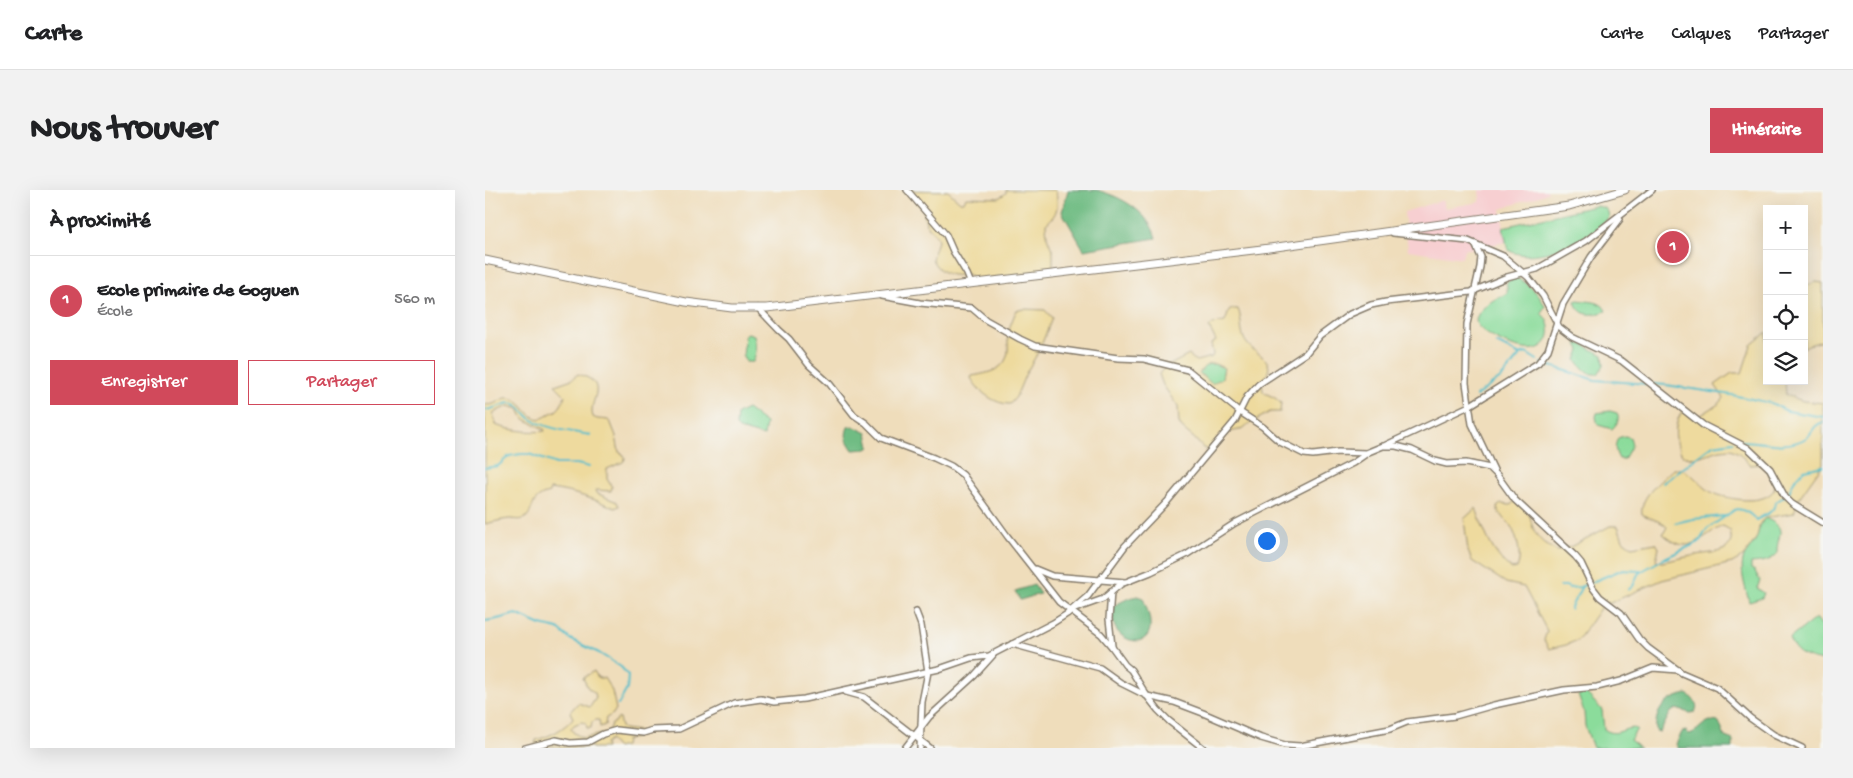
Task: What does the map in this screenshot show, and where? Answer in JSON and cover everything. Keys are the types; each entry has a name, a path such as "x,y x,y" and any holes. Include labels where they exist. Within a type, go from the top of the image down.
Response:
{"street":[{"path":"907,190 946,236 971,284"},
{"path":"485,260 678,300 732,308 758,308 799,305 1262,249 1569,206 1625,190"},
{"path":"525,748 556,740 570,743 588,742 603,734 617,730 643,733 653,730 679,729 734,703 761,699 774,702 804,699 927,672 962,660 984,657 995,653 1053,623 1088,596 1125,546 1167,502 1235,421 1247,397 1259,384 1306,353 1320,336 1350,314 1371,305 1386,302 1447,296 1475,290 1507,277 1524,274 1559,258 1604,228 1652,190"},
{"path":"1070,611 1096,603 1125,582 1186,555 1235,523 1353,463 1366,453 1469,406 1538,363 1548,350 1563,304 1591,257 1629,208"},
{"path":"1384,232 1452,238 1475,244 1503,256 1524,274 1543,296 1557,323 1572,337 1622,361 1703,425 1749,448 1770,469 1785,497 1792,504 1823,523"},
{"path":"1475,244 1481,257 1467,324 1466,382 1472,424 1497,475"},
{"path":"878,295 920,304 971,308 986,320 1035,346 1118,358 1144,359 1179,367 1194,374 1280,442 1304,454 1366,453"},
{"path":"758,308 789,339 809,365 829,383 854,415 866,423 881,438 934,458 951,466 963,475 1059,602 1101,634 1131,670 1147,696 1169,721 1203,748"},
{"path":"1383,446 1396,446 1413,450 1435,461 1447,464 1466,463 1490,468 1515,500 1575,556 1600,597 1621,613 1639,639 1648,648 1679,670 1717,688 1750,718 1774,734 1801,748"},
{"path":"1033,568 1052,576 1125,582"},
{"path":"1111,592 1109,619 1112,646"},
{"path":"915,612 921,625 927,672 922,702 920,748"},
{"path":"1012,644 1018,644 1059,658 1100,668 1147,696 1174,702 1261,738 1285,745 1300,746 1390,729 1407,722 1455,716 1493,705 1564,690 1597,687 1621,681 1653,668 1679,670"},
{"path":"905,748 929,717 974,676 995,653"},
{"path":"843,691 864,697 930,748"}],"shaded area":[{"path":"1479,190 1547,190 1548,193 1501,209 1506,242 1464,250 1462,258 1408,250 1404,212 1443,200 1445,208 1480,202"}],"green space":[{"path":"1068,190 1096,190 1115,196 1141,213 1147,220 1156,238 1084,250 1062,212"},
{"path":"1595,206 1605,208 1609,217 1590,234 1577,241 1562,248 1532,255 1519,254 1508,250 1503,227"},
{"path":"1515,278 1533,289 1545,306 1541,313 1548,322 1548,338 1541,347 1535,349 1521,348 1497,340 1479,327 1477,323 1476,319 1481,311 1493,300 1504,296 1507,292 1507,282"},
{"path":"1575,301 1598,303 1606,311 1596,314 1583,313"},
{"path":"748,333 754,335 755,339 756,352 753,362 746,362 743,356 745,335"},
{"path":"1579,343 1603,355 1604,365 1598,374 1588,372 1576,360 1580,350 1577,344"},
{"path":"1215,364 1224,368 1222,378 1212,385 1199,373 1203,367"},
{"path":"747,409 766,423 764,436 739,429 736,426 737,414"},
{"path":"1610,411 1618,415 1618,420 1612,429 1598,425 1597,413"},
{"path":"853,426 867,433 870,447 853,450 846,436 848,427"},
{"path":"1630,437 1632,445 1624,459 1619,459 1616,444 1618,438"},
{"path":"1765,518 1773,522 1780,529 1777,554 1768,560 1751,563 1751,569 1755,571 1760,581 1757,588 1764,593 1762,598 1749,602 1743,578 1743,560 1756,539"},
{"path":"1034,585 1040,594 1020,600 1015,591"},
{"path":"1137,596 1143,598 1148,612 1150,628 1145,638 1137,641 1127,639 1118,632 1114,623 1113,606"},
{"path":"1816,618 1823,627 1823,661 1803,655 1795,649 1789,639"},
{"path":"1580,693 1587,694 1602,710 1604,729 1613,733 1632,728 1637,729 1630,740 1640,748 1593,748 1585,726 1584,712 1578,695"},
{"path":"1687,694 1696,704 1695,712 1690,713 1676,709 1671,712 1660,732 1656,731 1657,716 1663,706 1673,698"},
{"path":"1710,721 1719,722 1725,737 1733,740 1733,748 1678,748 1676,744 1682,732 1692,733"}],"sand":[{"path":"907,190 948,191 960,202 964,202 966,197 999,198 1006,193 1006,190 1056,190 1057,209 1046,224 1047,237 1053,252 1053,271 977,279 967,274 951,275 942,271 932,259 938,241 937,237 926,224 923,209"},
{"path":"1816,282 1823,283 1823,341 1808,345 1808,295 1808,285"},
{"path":"1023,309 1045,310 1052,318 1039,351 1026,373 1016,397 1010,404 998,402 978,388 971,378 972,376 996,370 1004,362 1008,351 1010,326 1016,311"},
{"path":"1238,309 1242,333 1246,343 1267,361 1269,367 1262,382 1263,392 1281,403 1280,412 1270,412 1239,430 1224,433 1210,450 1203,448 1182,428 1179,423 1178,407 1163,385 1159,374 1164,368 1189,355 1196,361 1212,357 1211,344 1216,341 1209,327 1213,324 1225,322 1229,311","holes":["1209,364 1215,364 1224,368 1222,378 1212,384 1199,373"]},
{"path":"1763,335 1763,385 1785,385 1786,395 1803,401 1823,403 1823,464 1799,498 1794,513 1765,518 1760,523 1757,537 1744,556 1732,563 1662,580 1601,607 1578,640 1549,649 1544,640 1547,631 1524,587 1506,583 1472,561 1468,551 1464,519 1476,508 1494,550 1512,569 1517,568 1519,563 1518,544 1511,526 1500,514 1497,507 1501,504 1511,505 1515,500 1530,513 1532,526 1537,536 1557,551 1572,546 1610,526 1618,526 1623,540 1632,547 1656,543 1659,548 1656,560 1662,562 1721,551 1726,548 1730,544 1730,530 1723,526 1694,543 1688,545 1681,544 1663,534 1667,527 1642,514 1642,508 1652,489 1673,469 1679,469 1690,474 1713,493 1737,499 1755,500 1764,498 1775,488 1767,470 1762,464 1750,465 1739,453 1731,449 1720,450 1694,458 1683,456 1676,439 1677,422 1683,410 1695,419 1720,403 1724,398 1715,385 1732,373 1742,373 1751,345"},
{"path":"578,374 594,383 596,393 592,411 593,417 610,421 616,436 619,452 624,455 625,459 623,462 607,469 607,479 612,487 611,491 595,490 596,493 617,502 619,506 615,508 584,496 550,489 549,493 535,501 528,516 523,519 509,519 485,524 485,404 489,405 510,398 520,404 532,416 542,418 561,406 565,395 555,385 572,379","holes":["508,406 519,409 524,419 545,431 520,431 496,425 493,413"]},
{"path":"594,671 598,678 604,678 612,691 616,709 613,714 606,718 605,725 600,727 599,720 596,720 592,722 591,728 587,728 586,723 581,722 574,725 571,729 583,738 607,733 611,725 619,718 621,727 640,731 639,737 626,740 625,746 617,748 610,740 605,744 606,748 592,748 591,746 561,748 545,745 543,748 535,748 536,740 556,732 573,718 570,712 578,703 590,707 596,698 595,693 588,688 583,678"}],"waterway":[{"path":"1496,343 1520,355"},
{"path":"1476,396 1502,377 1520,355 1526,353 1537,360"},
{"path":"1541,363 1595,380 1649,384"},
{"path":"1653,384 1732,395 1771,403 1787,411 1823,417"},
{"path":"485,410 508,403 513,404 519,407 531,419 545,426 590,435"},
{"path":"1740,441 1790,444 1806,438 1815,427 1823,422"},
{"path":"1663,483 1713,445 1733,442"},
{"path":"485,468 498,466 509,456 521,454 529,454 556,464 577,464 589,467"},
{"path":"1628,590 1633,586 1638,574 1665,558 1699,542 1707,529 1736,509 1747,512 1756,520 1769,513 1776,502 1788,494 1794,481 1804,470 1823,466"},
{"path":"1675,523 1724,516"},
{"path":"1560,586 1569,588 1580,587 1621,570 1640,571"},
{"path":"1570,609 1582,586"},
{"path":"485,621 516,614 541,625 558,629 570,639 599,653 621,667 628,675 627,689 618,705"}],"place":[{"name":"Ecole primaire de Goguen","path":"1673,247"}]}
